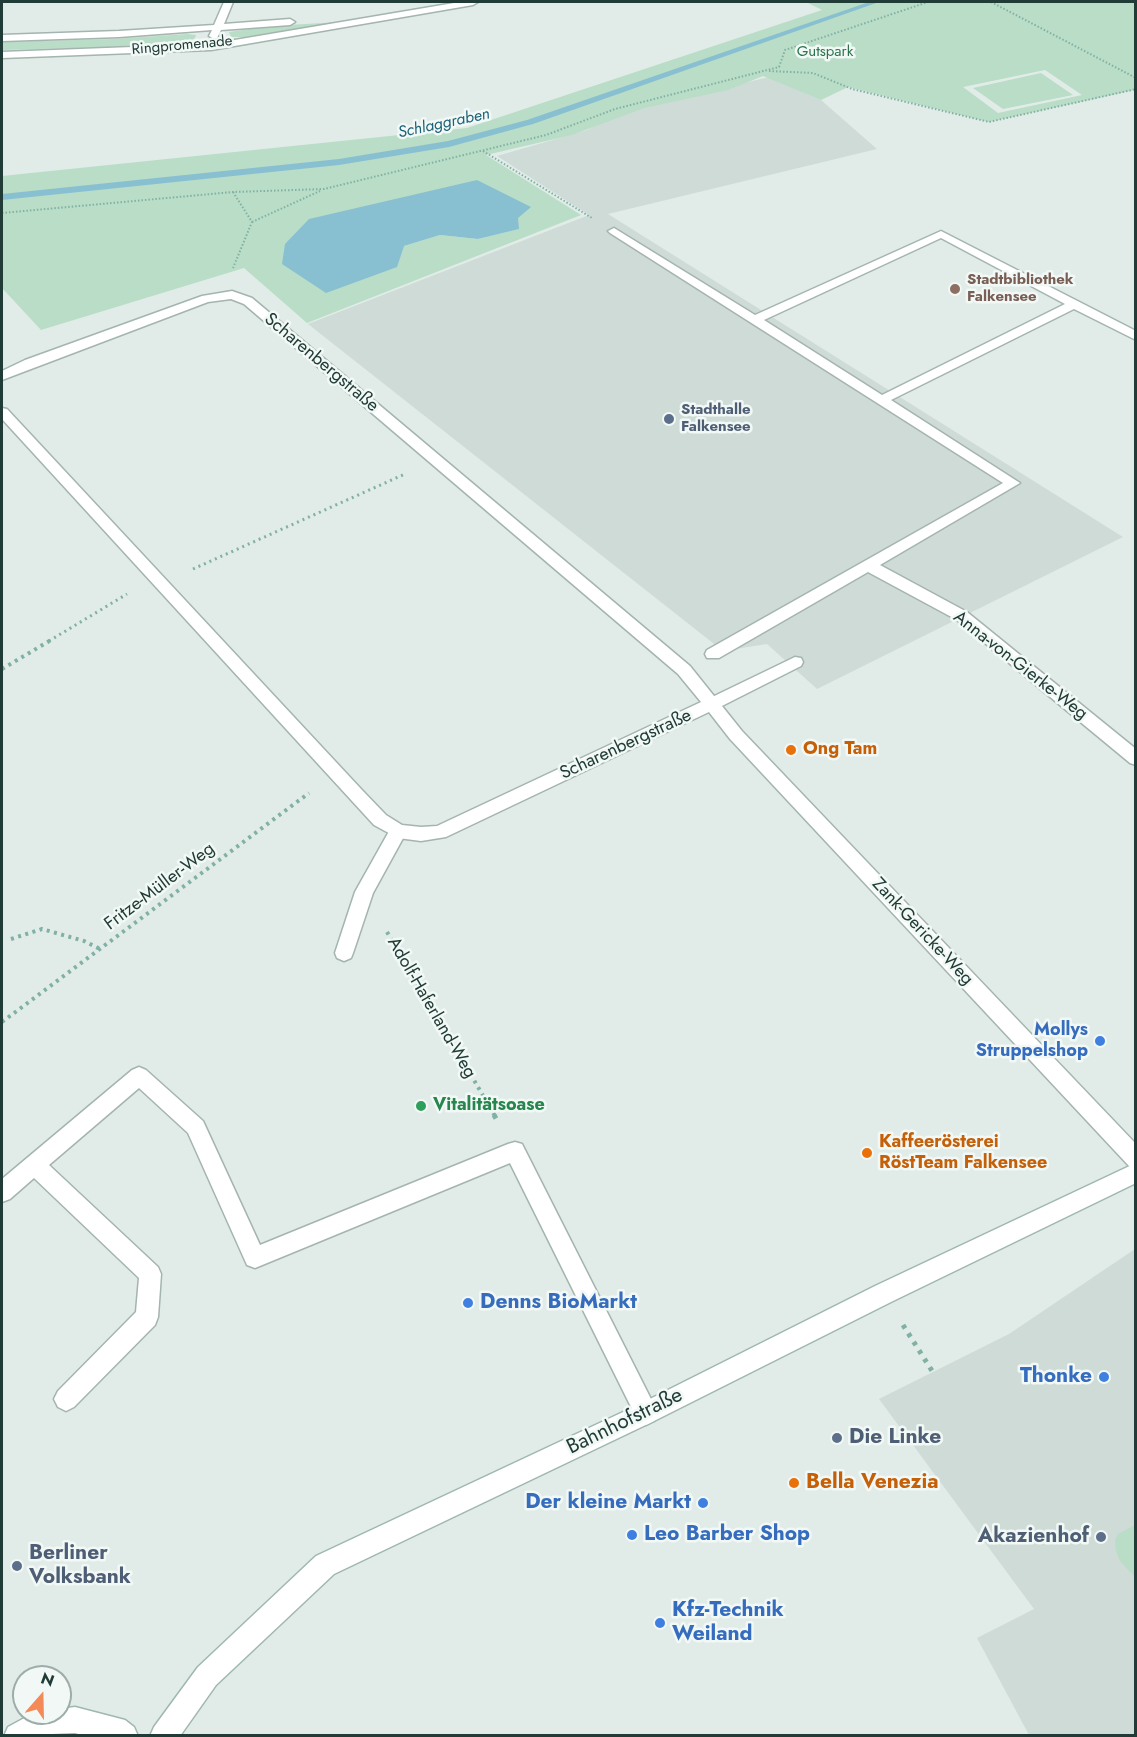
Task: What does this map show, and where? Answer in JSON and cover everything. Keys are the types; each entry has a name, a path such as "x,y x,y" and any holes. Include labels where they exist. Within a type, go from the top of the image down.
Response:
{"street":[{"path":"211,47 228,2"},
{"name":"Ringpromenade","path":"2,55 211,47 397,13 473,2"},
{"name":"Ringpromenade","path":"2,38 119,34 397,13"},
{"path":"614,231 1013,483 713,654"},
{"path":"754,320 941,234 1136,336"},
{"path":"2,376 30,363 206,299 232,295"},
{"name":"Scharenbergstraße","path":"232,295 248,301 684,670 710,705 440,832 421,834 398,831"},
{"path":"882,400 1074,304"},
{"path":"2,412 380,820 398,831 364,892 344,952"},
{"name":"Anna-von-Gierke-Weg","path":"867,565 962,616 1136,759"},
{"path":"710,705 795,662"},
{"name":"Zank-Gericke-Weg","path":"710,705 1136,1159"},
{"path":"2,1192 139,1076 196,1127 255,1258 515,1151 646,1413"},
{"path":"34,1164 150,1274 147,1317 66,1399"},
{"name":"Bahnhofstraße","path":"163,1736 207,1677 325,1565 646,1413 883,1294 1136,1172"},
{"path":"17,1736 30,1728 75,1720 116,1729 125,1736"}],"path":[{"path":"232,295 233,263 252,222 324,189 546,135 615,109 779,67 786,50 928,2"},
{"path":"991,2 1136,78"},
{"path":"766,71 813,73 852,89 989,122 1136,89"},
{"path":"482,151 614,231"},
{"path":"2,213 233,192 324,189"},
{"path":"233,192 252,222"},
{"path":"2,669 133,591 184,573 436,460"},
{"name":"Fritze-Müller-Weg","path":"2,1022 336,773"},
{"name":"Adolf-Haferland-Weg","path":"364,892 515,1151"},
{"path":"11,939 42,929 84,941 100,949"},
{"path":"883,1294 934,1374"}],"shaded area":[{"path":"769,77 821,100 877,149 608,214 1123,537 817,689 767,644 723,651 308,324 589,215 497,156 587,130 625,111"},
{"path":"1135,1249 1135,1735 1029,1735 977,1638 1034,1609 879,1399 1009,1334"}],"green space":[{"name":"Gutspark","path":"806,2 1135,2 1135,90 989,122 848,87 821,100 763,76 728,90 644,108 572,135 486,155 581,215 307,323 244,268 41,330 2,288 2,176 467,128 822,10","holes":["1045,70 1082,95 998,113 963,87","477,180 518,218 518,229 478,239 440,235 404,246"]},
{"path":"339,22 244,37 231,37 229,32 271,26"},
{"path":"196,35 189,41 110,47 2,50 2,42"},
{"path":"1041,73 1073,95 1003,109 973,88"},
{"path":"1135,1525 1136,1575 1134,1576 1120,1561 1115,1540 1118,1534"}],"water":[{"path":"477,180 531,207 518,218 519,229 478,239 440,235 404,246 397,267 326,293 282,264 285,244 309,219"}],"waterway":[{"name":"Schlaggraben","path":"2,197 339,162 449,144 530,122 875,2"}],"place":[{"name":"Stadtbibliothek Falkensee","path":"955,289"},
{"name":"Stadthalle Falkensee","path":"669,419"},
{"name":"Ong Tam","path":"791,750"},
{"name":"Mollys Struppelshop","path":"1100,1041"},
{"name":"Vitalitätsoase","path":"421,1106"},
{"name":"Kaffeerösterei RöstTeam Falkensee","path":"867,1153"},
{"name":"Denns BioMarkt","path":"468,1303"},
{"name":"Thonke","path":"1104,1377"},
{"name":"Die Linke","path":"837,1438"},
{"name":"Bella Venezia","path":"794,1483"},
{"name":"Der kleine Markt","path":"703,1503"},
{"name":"Leo Barber Shop","path":"632,1535"},
{"name":"Akazienhof","path":"1101,1537"},
{"name":"Berliner Volksbank","path":"17,1566"},
{"name":"Kfz-Technik Weiland","path":"660,1623"}]}
